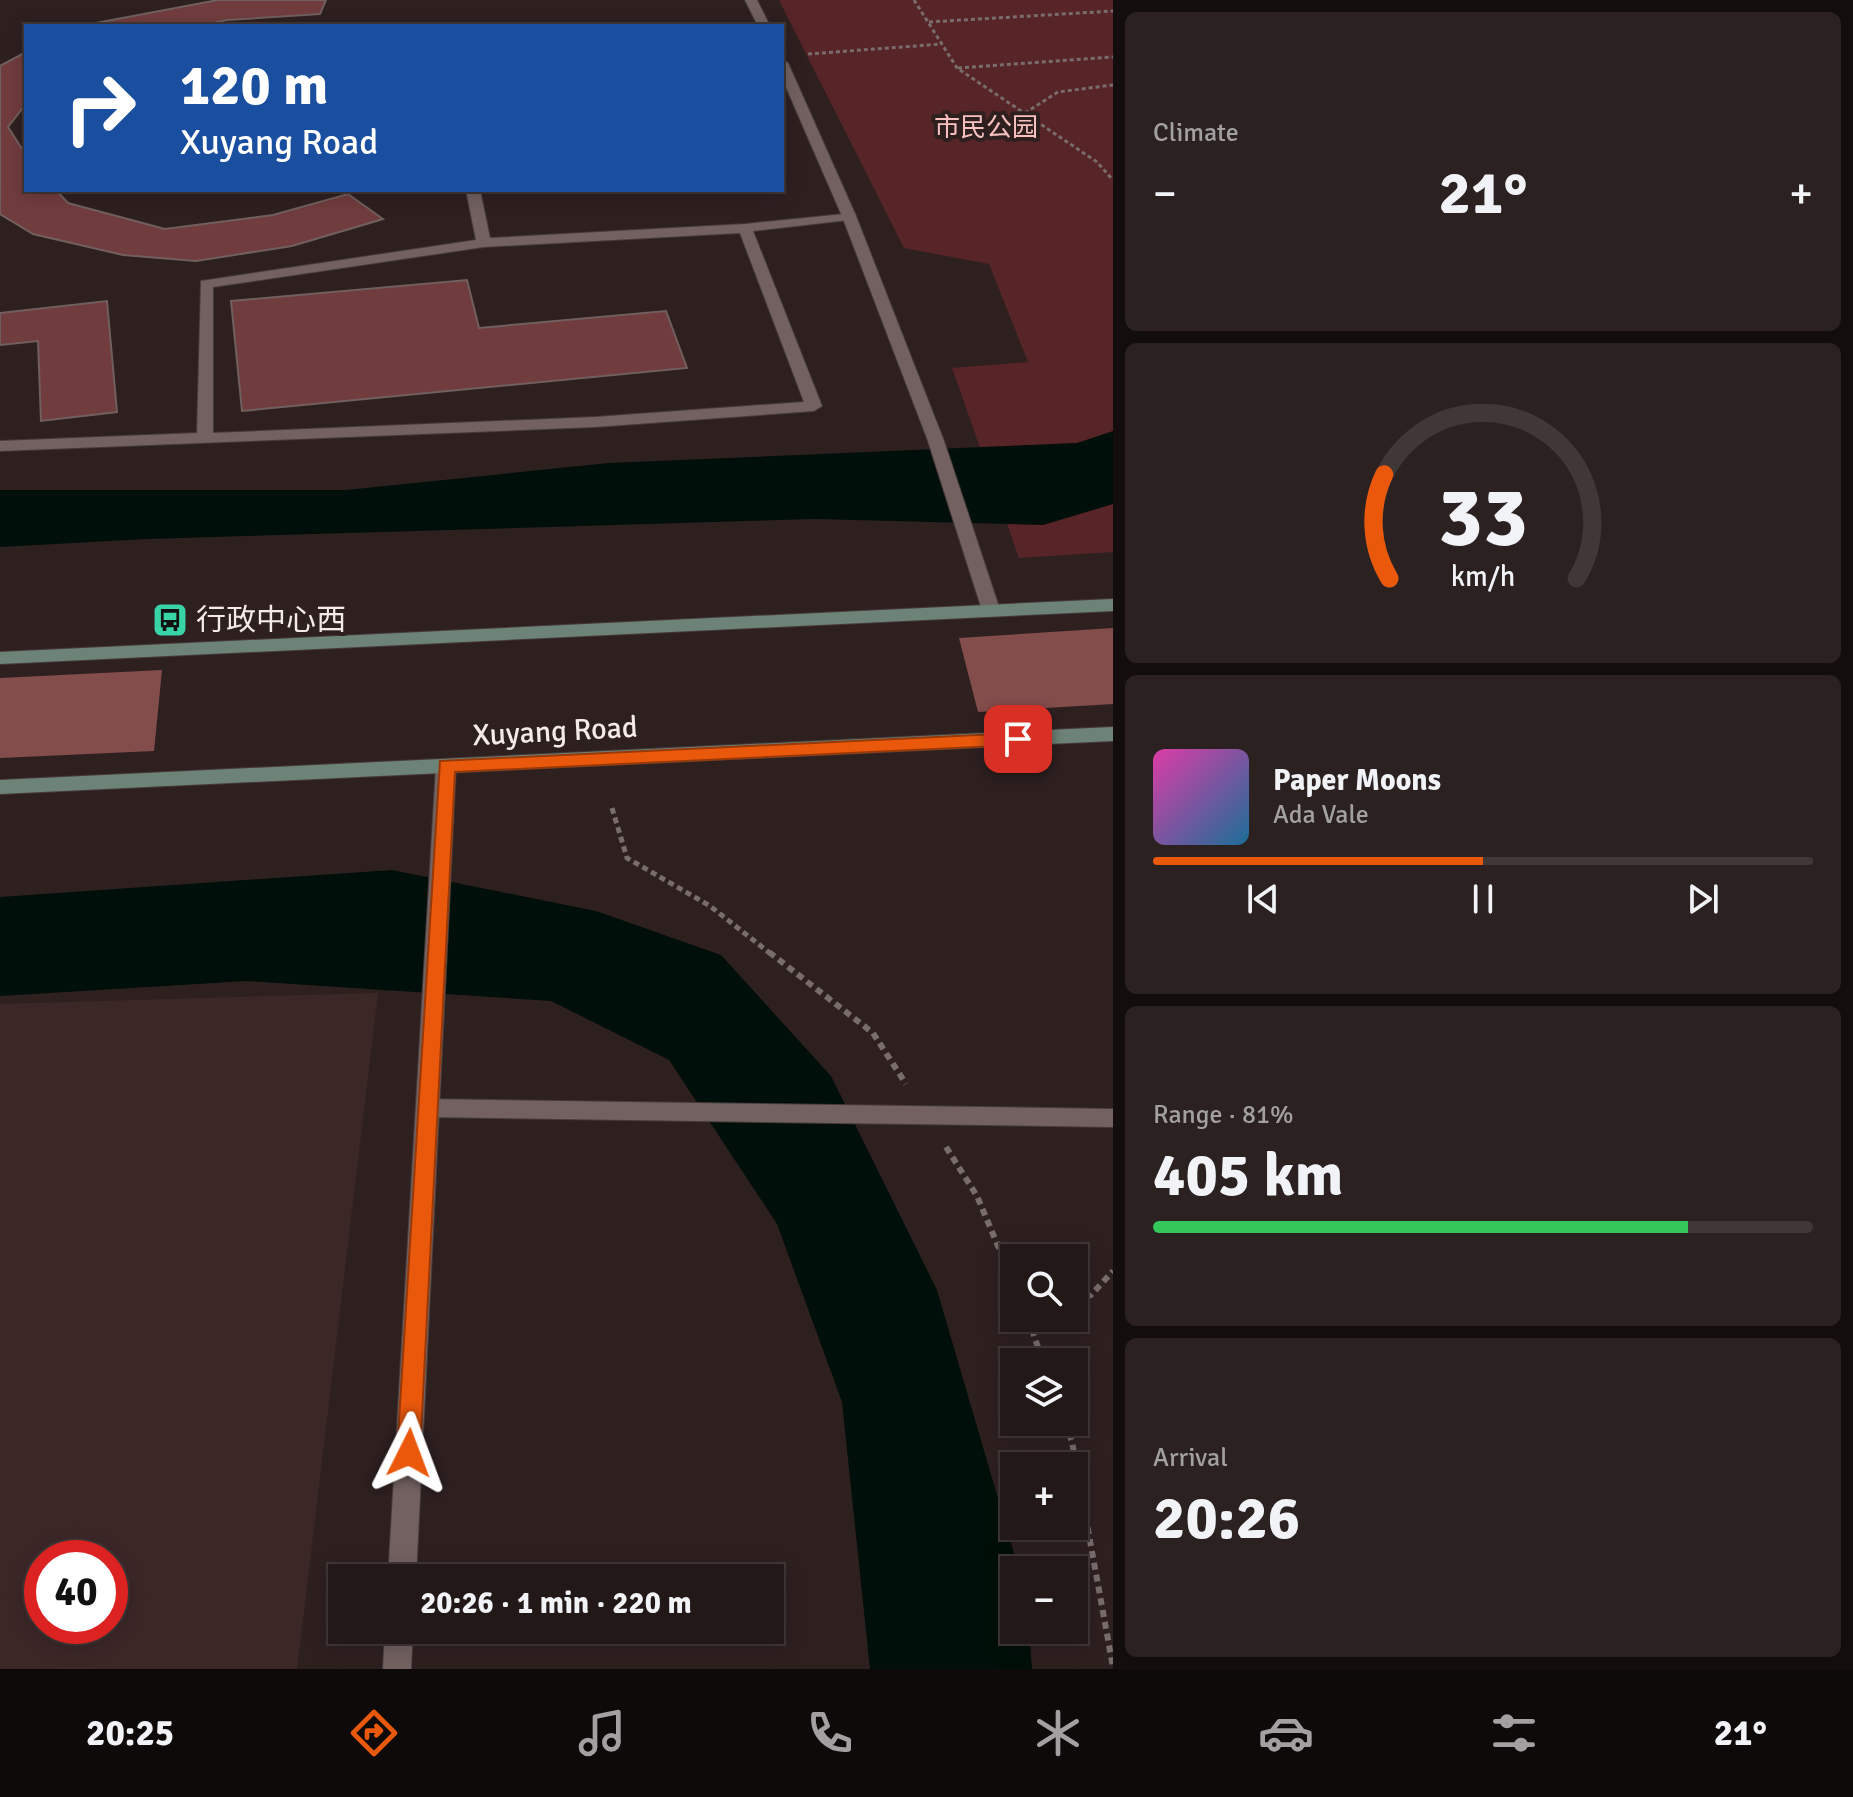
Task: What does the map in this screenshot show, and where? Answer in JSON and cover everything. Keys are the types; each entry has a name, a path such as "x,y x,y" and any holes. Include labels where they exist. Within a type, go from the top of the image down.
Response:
{"main road":[{"path":"0,658 1113,605"},
{"name":"Xuyang Road","path":"0,787 1113,734"}],"street":[{"path":"751,0 763,24"},
{"path":"784,68 849,216 936,441 991,610"},
{"path":"473,192 484,243"},
{"path":"205,436 206,284 484,243 745,228 849,216"},
{"path":"0,446 595,422 814,406 745,228"},
{"path":"403,1564 446,766"},
{"path":"427,1108 1113,1118"},
{"path":"397,1669 398,1644"}],"path":[{"path":"914,0 957,68 1097,162 1113,180"},
{"path":"929,22 1113,11"},
{"path":"797,55 942,44"},
{"path":"957,68 1113,57"},
{"path":"1024,114 1058,92 1113,85"},
{"path":"612,808 627,858 710,906 873,1033 913,1096"},
{"path":"945,1146 977,1196 1000,1251"},
{"path":"1088,1296 1113,1271"},
{"path":"1070,1436 1113,1667"}],"shaded area":[{"path":"1113,431 1113,504 1043,525 815,519 147,539 0,547 0,490 346,490 609,463 1077,443"},
{"path":"1113,628 1113,704 978,712 959,638"},
{"path":"162,670 154,751 0,758 0,678"},
{"path":"392,870 596,911 721,955 831,1076 937,1290 1000,1505 1000,1540 1010,1540 1015,1556 1000,1556 1000,1644 1030,1644 1032,1669 870,1669 842,1402 777,1224 669,1060 551,1001 247,981 0,996 0,897"},
{"path":"378,993 297,1669 0,1669 0,1004"}],"green space":[{"name":"市民公园","path":"779,0 1113,0 1113,552 1019,558 952,368 1028,362 989,264 904,248"}],"building":[{"path":"218,0 326,0 320,14 208,24 91,24"},
{"path":"24,53 24,107 8,127 24,152 24,192 58,192 68,203 165,229 273,215 348,194 383,219 292,246 196,261 123,255 33,234 0,214 0,66"},
{"path":"467,280 479,328 666,311 687,368 242,411 231,301"},
{"path":"107,301 117,412 41,421 38,341 0,345 0,313"}],"place":[{"name":"行政中心西","path":"170,620"}],"route":[{"path":"409,1453 446,766 1018,739"}]}
